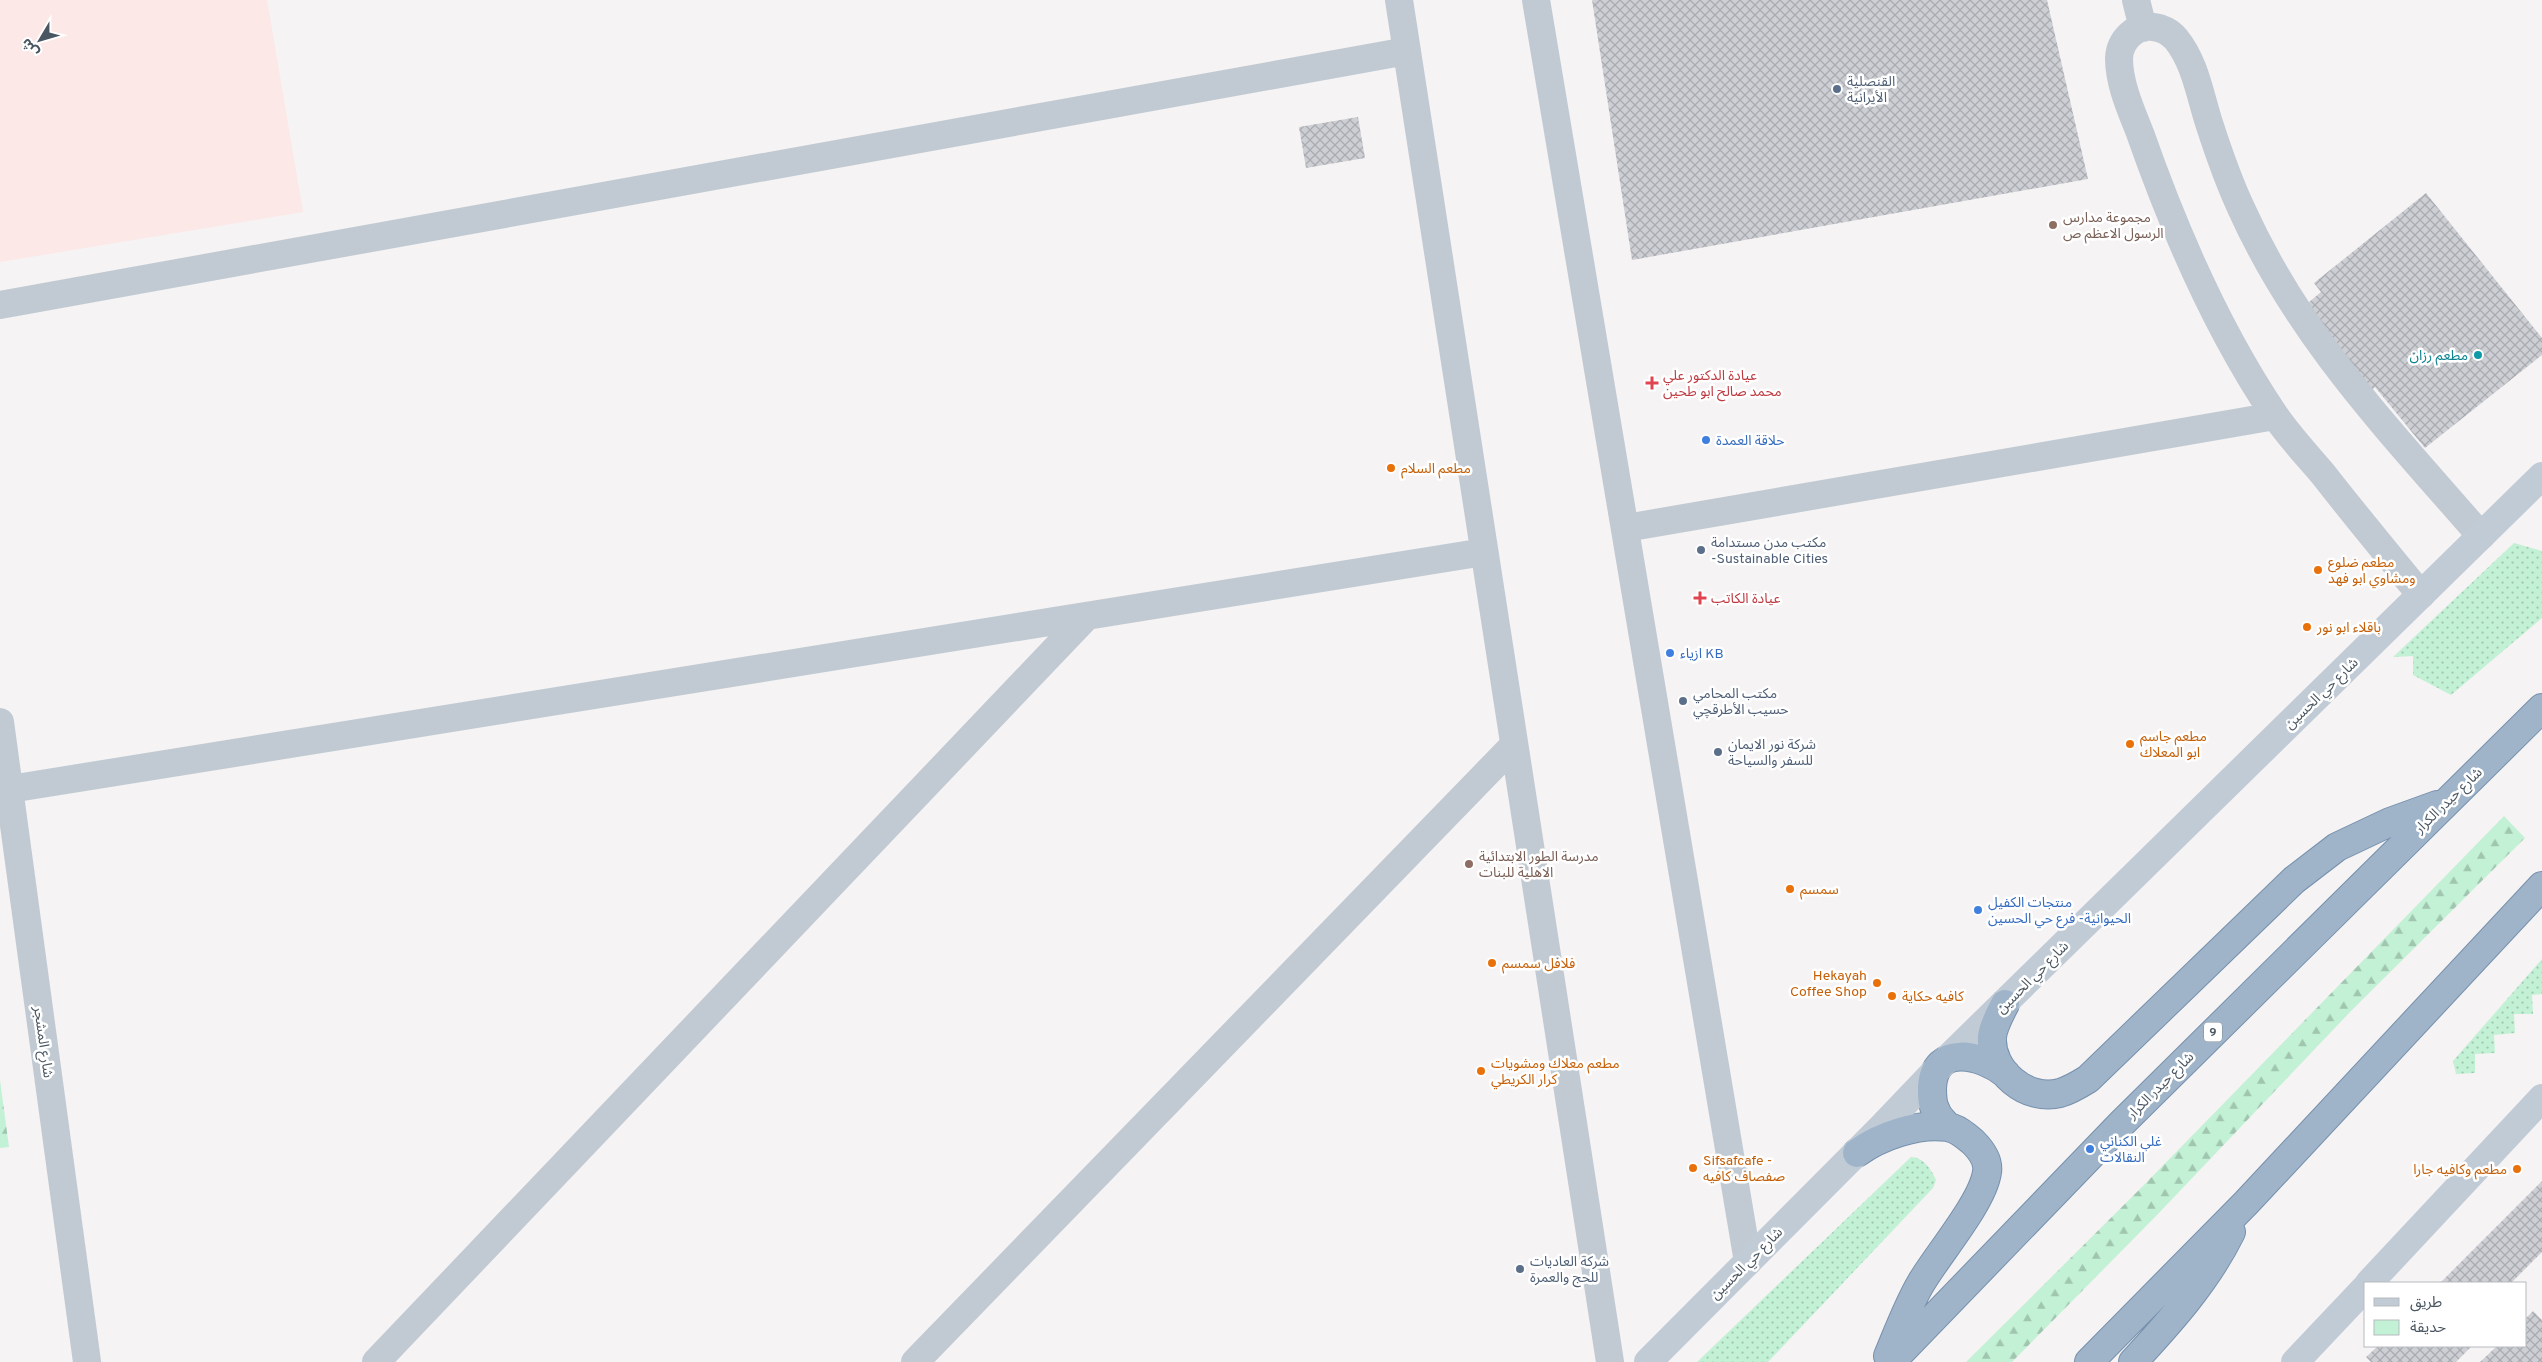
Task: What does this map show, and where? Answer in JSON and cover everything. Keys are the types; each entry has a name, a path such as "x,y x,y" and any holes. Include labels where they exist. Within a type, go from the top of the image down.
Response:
{"highway":[{"name":"شارع حيدر الكرار","path":"1891,1362 2121,1124 2542,708"},
{"path":"1885,1362 1920,1284 1981,1192 1988,1171 1986,1159 1979,1148 1965,1135 1948,1126 1936,1112 1932,1098 1933,1077 1944,1062 1967,1056 1994,1065 2025,1091 2039,1094 2060,1093 2088,1079 2294,880 2337,847 2390,822 2445,802"},
{"path":"2089,1362 2246,1203 2542,886"},
{"path":"2005,1004 1992,1036 1993,1052 2006,1074"},
{"path":"1857,1153 1868,1145 1912,1129 1948,1126"},
{"path":"2133,1362 2166,1327 2199,1284 2224,1248 2246,1203"}],"main road":[{"name":"شارع حي الحسين","path":"1648,1362 1857,1153 1944,1062 2542,476"},
{"path":"2371,1282 2542,1098"},
{"path":"2302,1360 2364,1289"}],"street":[{"path":"1399,0 1610,1362"},
{"path":"1536,0 1748,1262"},
{"path":"2136,0 2142,28"},
{"path":"2421,595 2275,416 2228,336 2190,259 2159,186 2128,101 2121,73 2120,51 2126,39 2132,33 2142,28 2151,27 2164,30 2175,38 2181,46 2198,83 2216,145 2239,205 2262,253 2313,336 2339,371 2481,536"},
{"path":"0,305 1407,51"},
{"path":"1626,528 2275,416"},
{"path":"10,789 1484,552"},
{"path":"376,1362 1087,616"},
{"name":"شارع المشجر","path":"0,722 87,1362"},
{"path":"915,1362 1514,745"}],"shaded area":[{"path":"0,0 267,0 303,212 0,262"}],"green space":[{"path":"2514,543 2542,551 2542,618 2451,695 2413,675 2413,656 2393,657"},
{"path":"2504,816 2525,838 2351,1011 2157,1215 2012,1362 1966,1362 2143,1186"},
{"path":"2542,959 2542,994 2532,995 2533,1014 2514,1014 2515,1033 2494,1035 2495,1053 2475,1054 2475,1073 2456,1074 2453,1061"},
{"path":"0,1080 9,1147 0,1148"},
{"path":"1911,1157 1919,1159 1932,1172 1936,1180 1933,1188 1768,1362 1697,1362"}],"building":[{"name":"القنصلية الأيرانية","path":"1592,0 2047,0 2088,179 1632,260"},
{"path":"1358,117 1365,158 1306,168 1299,127"},
{"path":"2426,193 2542,338 2542,355 2425,448 2375,387 2370,392 2302,308 2321,292 2314,283"},
{"path":"2542,1181 2542,1252 2512,1282 2441,1282"},
{"path":"2533,1311 2542,1320 2542,1362 2480,1362 2496,1347 2527,1347 2527,1317"},
{"path":"2377,1347 2471,1347 2456,1362 2371,1362 2366,1357"}],"place":[{"name":"القنصلية الأيرانية","path":"1837,89"},
{"name":"مجموعة مدارس الرسول الاعظم ص","path":"2053,225"},
{"name":"مطعم رزان","path":"2478,355"},
{"name":"عيادة الدكتور علي محمد صالح ابو طحين","path":"1652,383"},
{"name":"حلاقة العمدة","path":"1706,440"},
{"name":"مطعم السلام","path":"1391,468"},
{"name":"مكتب مدن مستدامة -Sustainable Cities","path":"1701,550"},
{"name":"مطعم ضلوع ومشاوي ابو فهد","path":"2318,570"},
{"name":"عيادة الكاتب","path":"1700,598"},
{"name":"باقلاء ابو نور","path":"2307,627"},
{"name":"ازياء KB","path":"1670,653"},
{"name":"مكتب المحامي حسيب الأطرقچي","path":"1683,701"},
{"name":"مطعم جاسم ابو المعلاك","path":"2130,744"},
{"name":"شركة نور الايمان للسفر والسياحة","path":"1718,752"},
{"name":"مدرسة الطور الابتدائية الاهلية للبنات","path":"1469,864"},
{"name":"سمسم","path":"1790,889"},
{"name":"منتجات الكفيل الحيوانية- فرع حي الحسين","path":"1978,910"},
{"name":"فلافل سمسم","path":"1492,963"},
{"name":"Hekayah Coffee Shop","path":"1877,983"},
{"name":"كافيه حكاية","path":"1892,996"},
{"name":"مطعم معلاك ومشويات كرار الكريطي","path":"1481,1071"},
{"name":"غلي الكناني النقالات","path":"2090,1149"},
{"name":"Sifsafcafe - صفصاف كافيه","path":"1693,1168"},
{"name":"مطعم وكافيه جارا","path":"2517,1169"},
{"name":"شركة العاديات للحج والعمرة","path":"1520,1269"}]}
